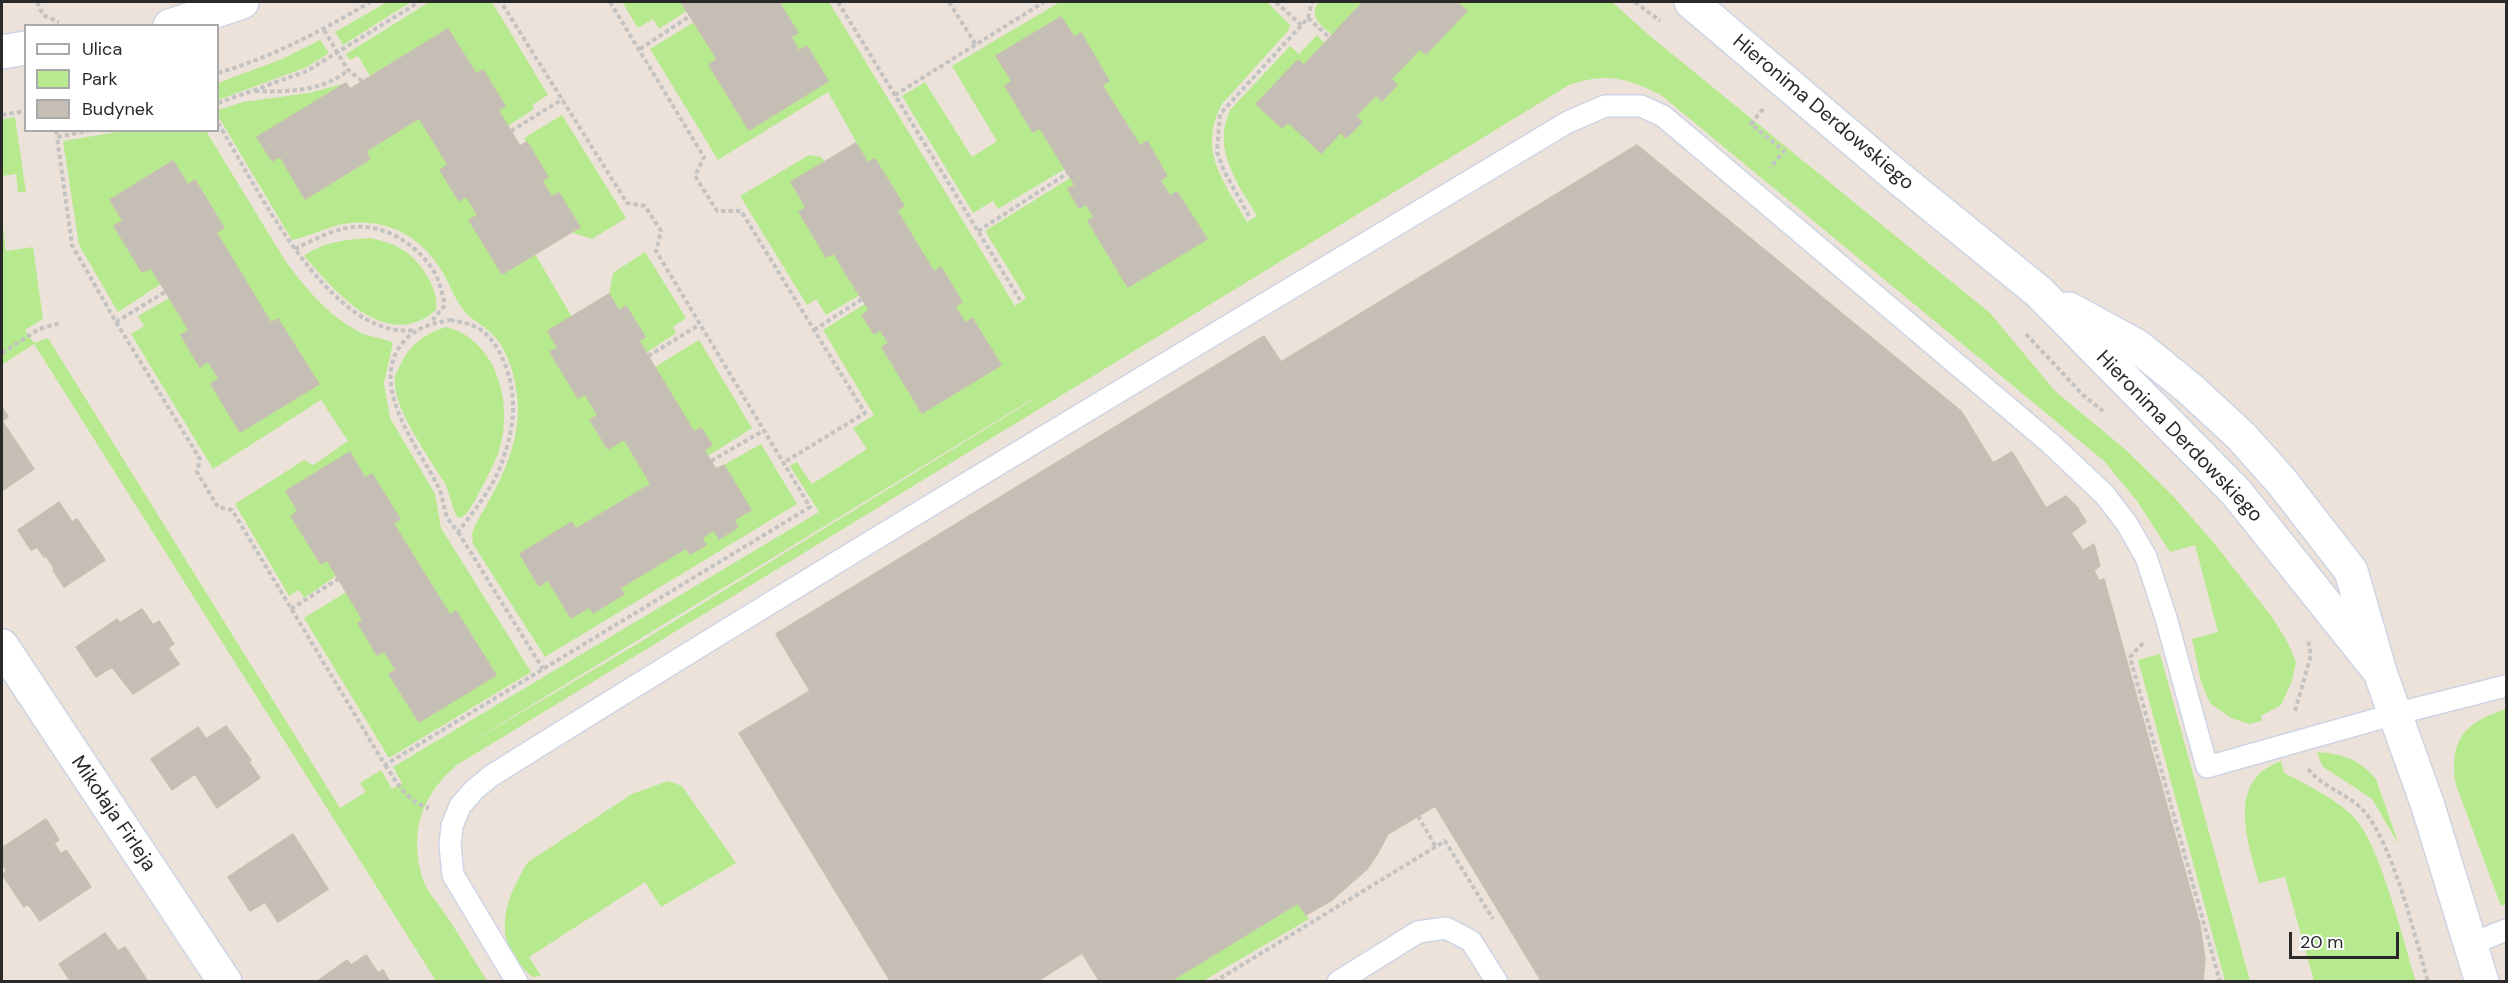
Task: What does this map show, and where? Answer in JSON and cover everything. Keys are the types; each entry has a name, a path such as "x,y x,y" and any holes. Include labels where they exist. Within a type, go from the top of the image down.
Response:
{"main road":[{"path":"176,24 242,2"},
{"name":"Hieronima Derdowskiego","path":"1691,2 1895,175 2039,292 2138,346 2189,388 2241,436 2282,482 2351,571 2380,672 2428,806 2482,981"},
{"path":"2,52 24,48"},
{"name":"Mikołaja Firleja","path":"2,646 225,981"}],"lane":[{"path":"517,981 453,875 450,845 452,826 460,806 491,776 640,683 1558,128 1605,106 1641,106 1663,116 2082,471 2105,495 2127,524 2146,556 2166,618 2207,767 2395,714 2506,686"},
{"path":"1338,981 1418,932 1446,928 1471,941 1497,981"},
{"path":"2470,944 2506,930"}],"path":[{"path":"37,2 43,15 59,22"},
{"path":"219,73 238,67 324,30 370,2"},
{"path":"219,103 307,71 419,2"},
{"path":"386,765 810,507 656,251 661,231 645,206 627,203 501,2"},
{"path":"610,2 704,157 694,176 717,211 741,211 865,413 783,463"},
{"path":"838,2 1020,300"},
{"path":"949,2 976,45"},
{"path":"895,95 1044,2"},
{"path":"1276,2 1301,25"},
{"path":"1249,216 1224,171 1217,152 1220,114 1308,18 1311,2"},
{"path":"1635,2 1664,26"},
{"path":"640,49 690,16"},
{"path":"1308,18 1329,39"},
{"path":"324,30 348,70 362,81"},
{"path":"250,91 286,92 305,88 338,79 348,70"},
{"path":"511,131 563,99"},
{"path":"1754,102 1763,110 1751,124 1784,151 1769,169"},
{"path":"2,115 24,111"},
{"path":"219,125 294,249 324,287 354,312 383,329 399,332 416,330"},
{"path":"56,132 72,245 200,459 197,472 218,507 232,510 402,792 410,800 456,816"},
{"path":"57,136 80,132"},
{"path":"978,231 1068,173"},
{"path":"294,249 328,233 348,228 369,228 390,233 408,243 434,271 445,305 431,323"},
{"path":"116,322 165,292"},
{"path":"814,330 862,299"},
{"path":"458,532 478,506 501,464 513,421 513,403 504,362 496,345 484,332 468,323 450,320 431,323 416,330 402,342 393,358 390,376 392,393 405,428 440,489 448,518 543,669"},
{"path":"2,353 39,329 60,323"},
{"path":"648,356 699,325"},
{"path":"2022,329 2083,395 2108,416"},
{"path":"711,461 763,431"},
{"path":"291,609 338,579"},
{"path":"2166,618 2130,657 2220,981"},
{"path":"2293,718 2311,655 2306,633"},
{"path":"2306,761 2309,771 2362,810 2387,850 2428,981"},
{"path":"1418,816 1436,847"},
{"path":"1214,981 1445,841 1494,921"},
{"path":"1224,975 1228,981"}],"green space":[{"path":"387,2 411,2 343,45 335,32"},
{"path":"429,2 492,2 548,95 532,105 534,109 508,126 498,110 505,106 483,70 476,74 448,29 370,76 358,56 350,60 346,54"},
{"path":"622,2 681,2 687,11 659,29 653,19 638,28"},
{"path":"779,2 829,2 1015,306 1026,298 985,231 1070,178 1075,185 1068,189 1086,204 1094,217 1088,222 1128,287 1206,239 1178,192 1170,196 1160,180 1167,176 1147,142 1140,146 1102,85 1109,80 1081,34 997,56 1012,81 1005,86 1033,132 1040,128 1065,169 998,209 993,201 973,213 902,96 925,82 972,157 997,141 952,66 1060,2 1267,2 1290,25 1288,31 1222,104 1215,121 1212,136 1216,165 1247,222 1257,216 1229,165 1225,152 1225,124 1230,110 1290,46 1299,54 1317,35 1325,43 1304,65 1298,60 1257,104 1282,128 1288,122 1321,153 1341,132 1347,138 1361,122 1356,116 1376,95 1382,100 1391,79 1420,49 1426,54 1466,11 1457,2 1612,2 1650,36 1990,313 2055,391 2126,450 2173,496 2214,543 2272,617 2288,643 2296,662 2292,681 2281,705 2261,716 2262,721 2249,724 2231,718 2210,703 2201,682 2192,639 2218,632 2195,545 2170,552 2137,501 2104,461 1661,95 1627,81 1594,79 1569,85 457,765 444,777 426,803 418,832 419,863 427,889 487,981 436,981 34,344 2,365 2,219 6,251 33,247 43,319 25,330 34,343 48,338 340,808 366,792 360,783 381,770 392,789 402,783 393,767 819,512 790,466 797,462 812,484 867,449 853,428 874,415 823,330 865,304 869,310 862,315 873,333 880,330 889,343 882,348 922,413 1001,365 972,318 965,323 955,306 962,301 942,267 934,272 897,211 904,206 875,159 868,163 828,92 718,160 650,49 694,22 717,59 709,65 749,130 828,81 807,47 799,51 791,37 798,32","holes":["1031,400 1031,401 637,644 458,750"]},
{"path":"1319,2 1364,2 1332,35 1315,16"},
{"path":"320,40 329,53 307,67 219,100 219,83 282,59"},
{"path":"346,83 258,137 272,160 280,156 306,198 370,159 366,151 419,118 448,165 440,170 459,200 466,196 478,215 469,220 535,254 572,317 548,331 558,348 550,352 578,398 585,394 598,415 590,420 607,449 624,439 651,484 576,529 572,522 520,554 539,585 548,580 571,618 589,607 593,613 623,595 620,588 686,548 690,554 706,545 702,538 714,530 720,538 738,527 734,520 751,510 724,465 761,444 797,504 545,657 473,544 473,530 504,471 516,433 518,407 516,388 504,350 490,332 465,312 429,253 406,235 380,225 350,223 292,240 219,118 219,110 243,102 309,93"},
{"path":"562,115 626,218 592,239 570,232 580,226 559,193 552,197 542,181 548,177 524,138"},
{"path":"15,117 26,192 18,192 16,174 2,176 2,119"},
{"path":"117,132 207,132 286,262 312,294 354,329 393,343 384,383 390,418 435,494 441,528 531,672 389,758 304,618 346,592 363,620 358,624 377,655 384,651 396,670 390,674 419,722 495,675 456,611 450,615 393,523 400,519 372,474 365,478 350,452 291,516 320,564 327,560 336,576 304,598 299,590 289,596 235,504 304,460 313,465 348,441 321,400 213,469 131,334 144,326 138,316 169,298 189,330 201,366 208,361 219,379 211,384 240,432 318,384 278,319 271,323 216,232 224,227 195,180 188,185 173,161 110,200 123,221 115,226 142,272 151,268 161,284 118,312 79,245 63,141"},
{"path":"809,155 821,157 825,162 791,182 806,207 799,212 826,257 834,253 860,295 826,315 816,299 807,305 740,196"},
{"path":"371,238 402,249 418,263 434,291 436,310 423,319 404,325 387,323 370,317 340,295 304,256 327,244"},
{"path":"645,252 686,318 673,327 676,333 646,353 639,341 645,337 626,306 619,310 609,294 613,273"},
{"path":"446,327 464,334 478,346 490,361 503,397 503,436 498,454 474,502 461,518 457,517 444,482 405,416 395,389 396,374 409,350 423,338"},
{"path":"699,340 752,428 708,456 704,450 711,445 701,428 694,432 655,367"},
{"path":"2160,654 2250,981 2225,981 2138,660"},
{"path":"2506,709 2506,904 2501,906 2456,785 2454,769 2457,745 2463,735 2480,720"},
{"path":"2317,752 2350,759 2370,772 2376,779 2399,845 2372,799 2322,766"},
{"path":"2281,761 2284,773 2336,803 2351,814 2362,827 2381,868 2416,981 2314,981 2285,877 2259,883 2246,831 2247,797 2252,783 2264,770"},
{"path":"668,781 682,786 736,863 661,907 645,882 529,957 541,976 533,977 519,964 511,950 506,936 505,922 512,892 528,862 632,794"},
{"path":"1298,903 1309,919 1203,981 1169,982"}],"building":[{"path":"681,2 769,2 771,4 779,2 798,33 791,37 799,51 807,46 828,81 749,130 709,65 717,59"},
{"path":"1363,2 1457,2 1467,11 1426,54 1420,49 1391,79 1397,85 1382,101 1376,95 1356,116 1362,122 1346,138 1341,132 1321,153 1288,122 1282,128 1256,104 1298,60 1304,65"},
{"path":"1061,17 1074,37 1081,33 1109,81 1102,85 1140,146 1147,141 1167,176 1160,180 1170,196 1177,192 1207,239 1128,287 1088,221 1094,217 1086,204 1079,208 1068,189 1075,185 1040,128 1033,132 1005,86 1012,81 996,56"},
{"path":"448,29 476,74 483,70 505,106 498,110 520,146 527,142 548,177 542,181 552,197 559,193 580,227 502,274 469,220 478,215 466,196 459,201 440,170 448,165 419,118 366,151 370,159 305,199 280,156 272,161 257,137 346,83 350,89"},
{"path":"856,143 868,163 875,159 904,206 897,211 934,272 941,267 962,302 955,306 965,323 972,318 1001,365 922,413 882,347 889,343 880,330 874,334 862,315 869,310 834,253 826,257 799,212 806,207 791,182"},
{"path":"1637,145 1961,411 1993,463 2012,452 2046,508 2066,496 2077,507 2086,522 2071,533 2083,551 2094,544 2100,566 2094,570 2099,581 2104,579 2200,925 2205,959 2203,982 1542,982 1435,806 1388,834 1367,869 1332,900 1306,915 1298,903 1169,982 1100,982 1082,953 1036,982 891,982 739,733 810,691 776,634 1264,336 1281,362"},
{"path":"173,161 188,185 195,180 224,228 216,232 271,323 278,319 319,384 240,432 211,384 219,379 208,361 200,367 181,335 189,330 151,268 142,272 114,226 123,221 110,200"},
{"path":"609,294 619,311 626,306 645,337 639,341 694,432 701,428 712,445 704,450 716,469 724,465 751,510 734,520 738,527 719,539 714,530 702,538 706,545 690,554 686,548 620,588 624,594 593,613 589,607 571,618 548,580 539,586 520,554 572,522 576,529 651,484 624,439 608,449 590,420 598,415 585,394 578,398 550,352 558,348 548,331"},
{"path":"2,407 8,417 2,421"},
{"path":"2,421 34,469 2,491"},
{"path":"350,452 365,478 372,474 400,519 393,523 450,615 456,611 496,675 419,722 389,674 396,670 384,651 377,655 358,623 363,620 327,560 321,564 291,516 298,511 286,491"},
{"path":"59,502 72,522 77,519 105,560 64,587 46,556 44,557 37,547 31,550 18,530"},
{"path":"142,609 153,625 159,621 174,644 168,648 179,664 133,694 112,667 96,677 76,647 117,619 120,623"},
{"path":"226,726 251,760 249,762 260,778 217,808 195,774 172,790 151,759 198,727 206,739"},
{"path":"46,819 59,840 54,843 61,854 66,850 91,887 40,921 28,904 24,907 2,874 7,871 2,864 2,848"},
{"path":"293,834 328,889 278,922 265,902 250,911 228,877"},
{"path":"105,933 118,951 125,947 147,980 71,982 59,964"},
{"path":"366,955 378,973 383,970 390,982 316,982 347,960 351,965"}]}
